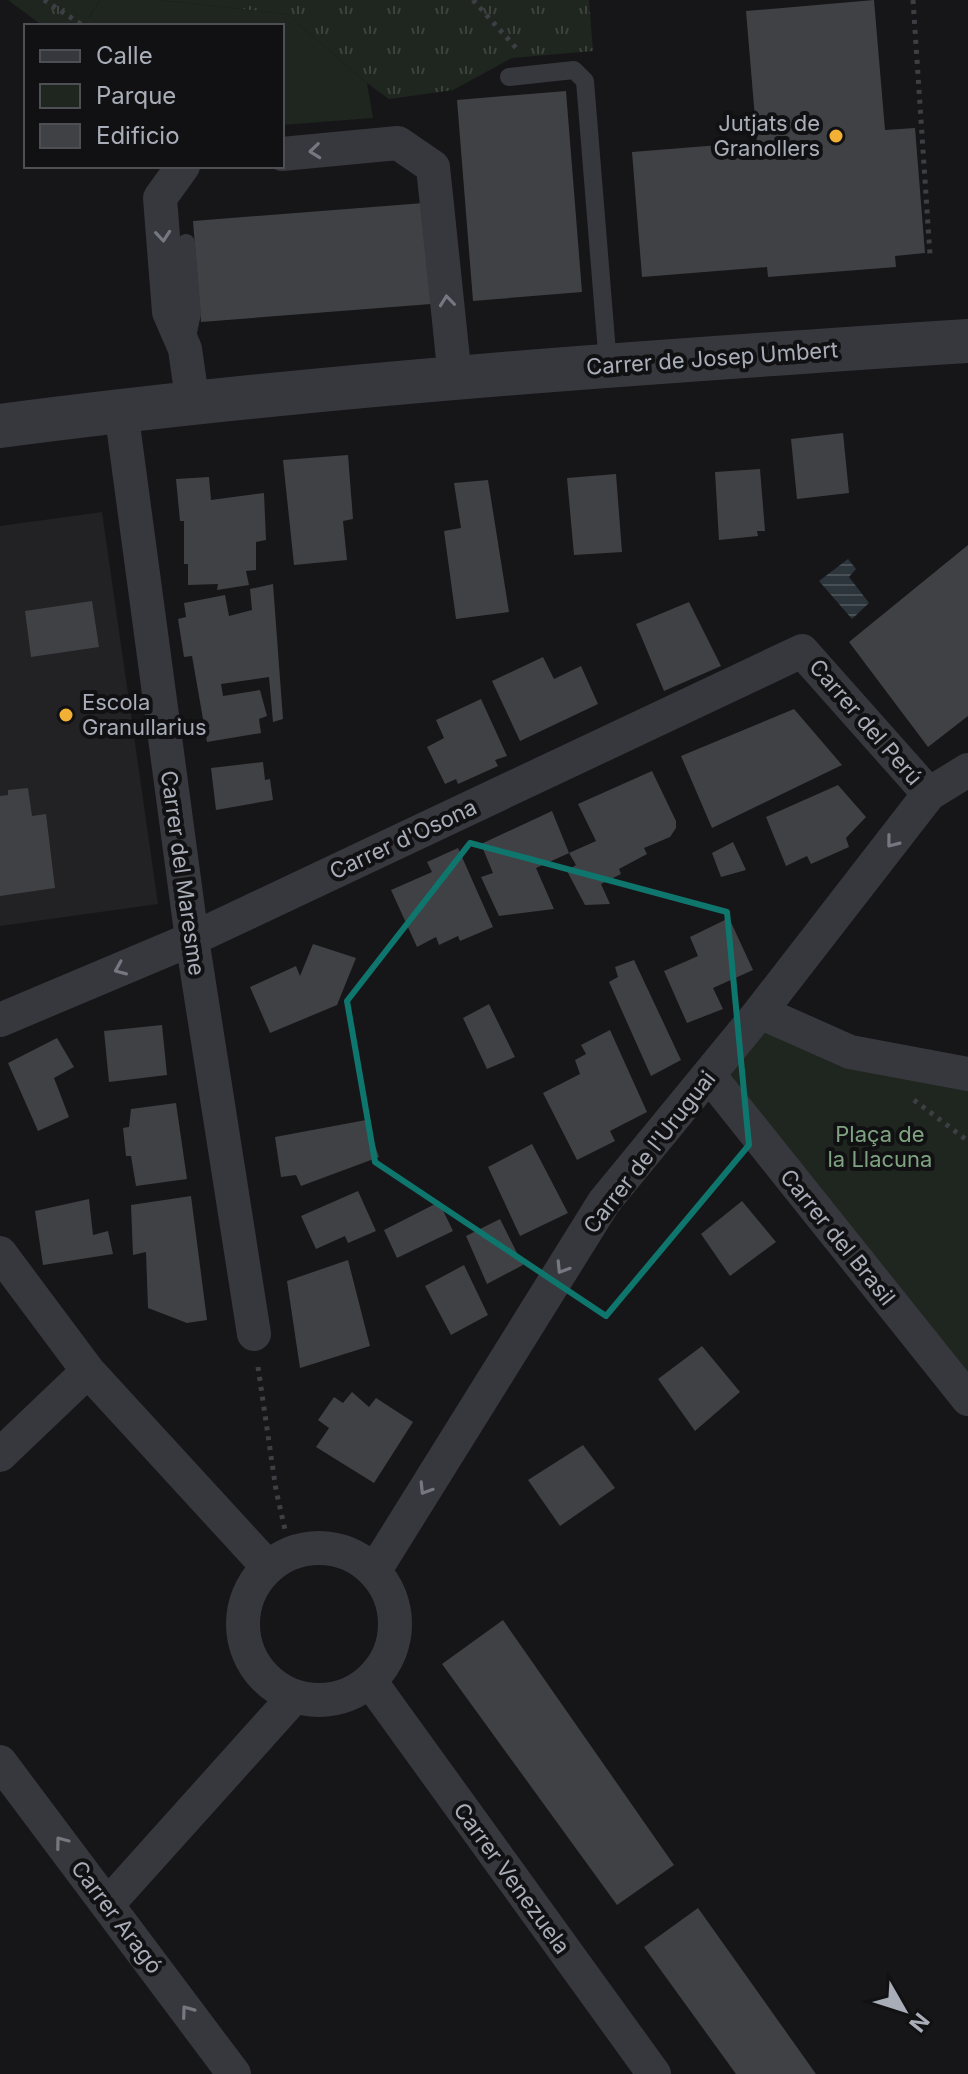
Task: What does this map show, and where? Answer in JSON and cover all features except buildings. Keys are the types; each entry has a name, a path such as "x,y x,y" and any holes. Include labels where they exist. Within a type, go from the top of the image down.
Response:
{"street":[{"path":"284,154 398,143 433,167 455,378"},
{"path":"182,168 160,198 169,312 185,349 193,405"},
{"name":"Carrer de Josep Umbert","path":"0,426 121,410 455,378 968,341"},
{"name":"Carrer del Maresme","path":"121,410 192,939 254,1334"},
{"name":"Carrer d'Osona","path":"0,1020 192,939 802,651"},
{"name":"Carrer del Perú","path":"802,651 929,794"},
{"name":"Carrer de l'Uruguai","path":"375,1570 604,1202 760,1012 929,794 968,770"},
{"path":"760,1012 850,1052 968,1074"},
{"name":"Carrer del Brasil","path":"709,1075 968,1399"},
{"path":"0,1253 88,1371 279,1559"},
{"path":"0,1455 88,1371"},
{"path":"315,1546 343,1550 375,1570 392,1599 396,1622 391,1651 370,1681 345,1696 317,1701 294,1697 275,1687 258,1672 246,1650 241,1622 246,1596 279,1559 315,1546"},
{"name":"Carrer Venezuela","path":"370,1681 654,2074"},
{"path":"108,1904 294,1697"},
{"name":"Carrer Aragó","path":"0,1762 234,2074"}],"lane":[{"path":"509,77 574,70 585,81 608,365"},
{"path":"185,349 192,313 186,243"}],"path":[{"path":"44,0 81,24"},
{"path":"473,0 541,74"},
{"path":"913,0 930,255"},
{"path":"254,1334 276,1490 279,1559"}],"highlighted area":[{"path":"470,843 727,912 749,1145 606,1316 375,1162 347,1001"}],"shaded area":[{"name":"Escola Granullarius","path":"102,512 158,904 0,926 0,526"},
{"path":"848,559 856,569 849,577 869,603 852,619 819,581"}],"green space":[{"path":"8,0 100,0 89,17 95,24 40,24"},
{"path":"100,0 158,0 287,14 367,83 373,118 284,125 284,24 95,24 89,18"},
{"path":"158,0 589,0 593,51 512,58 453,90 389,99 287,14"},
{"name":"Plaça de la Llacuna","path":"760,1012 968,1074 968,1399 709,1075"}],"place":[{"name":"Jutjats de Granollers","path":"836,136"},
{"name":"Escola Granullarius","path":"66,715"}]}
